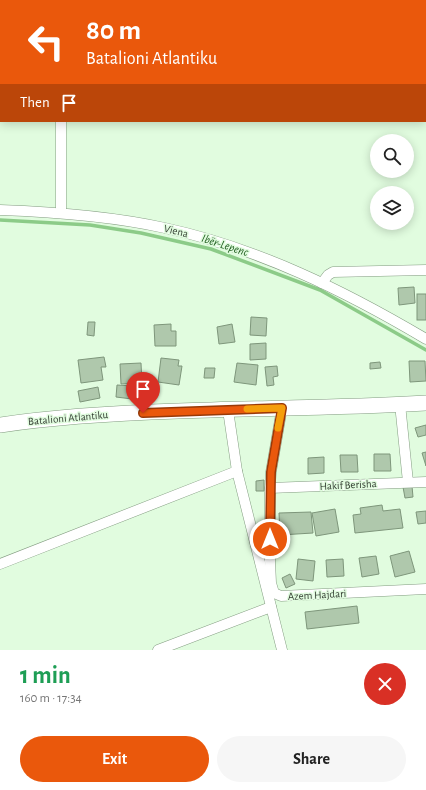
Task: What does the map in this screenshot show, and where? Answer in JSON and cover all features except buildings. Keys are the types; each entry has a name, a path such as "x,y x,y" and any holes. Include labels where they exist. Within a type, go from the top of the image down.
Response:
{"street":[{"path":"61,122 61,213"},
{"name":"Viena","path":"0,210 61,213 113,218 166,228 216,241 267,259 322,283 383,313 426,339"},
{"path":"322,283 328,275 333,272 426,270"},
{"name":"Batalioni Atlantiku","path":"0,425 114,414 358,407 426,403"},
{"path":"400,404 408,482"},
{"name":"Azem Hajdari","path":"282,408 271,472 270,488 271,583 274,593 281,596 426,589"},
{"path":"228,410 238,471 282,650"},
{"path":"0,564 238,471"},
{"name":"Hakif Berisha","path":"270,488 426,482"},
{"path":"158,650 271,607"}],"waterway":[{"name":"Ibër-Lepenc","path":"0,220 90,225 141,233 211,249 320,290 426,350"}],"slow traffic":[{"path":"247,409 282,408 278,428"}],"route":[{"path":"143,413 282,408 271,472 270,539"}]}
